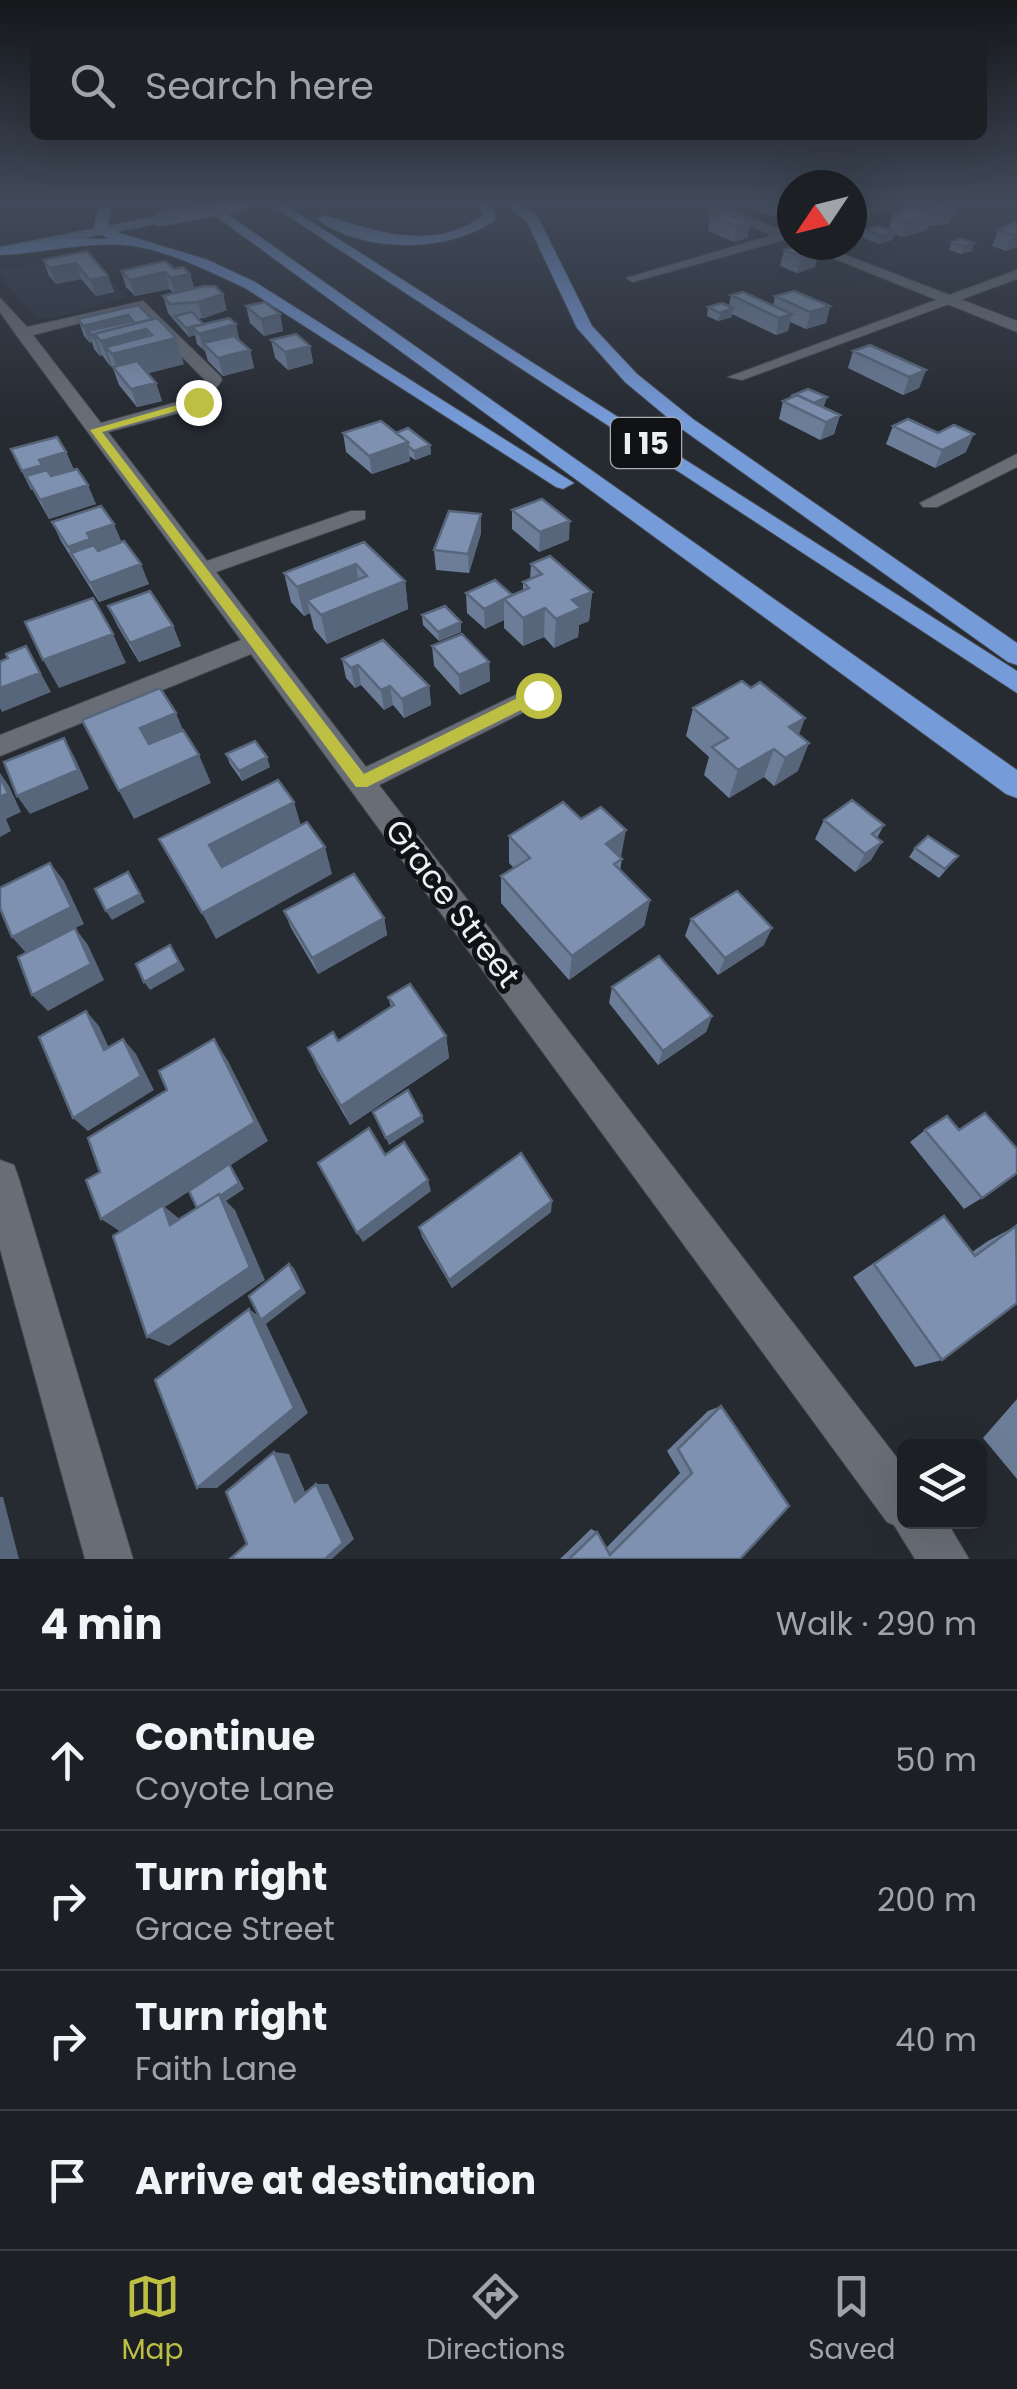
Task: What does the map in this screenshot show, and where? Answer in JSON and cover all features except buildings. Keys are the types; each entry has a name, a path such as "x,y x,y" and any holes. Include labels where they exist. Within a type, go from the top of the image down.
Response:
{"highway":[{"path":"232,276 864,676"},
{"name":"I 15","path":"306,276 1017,786"},
{"name":"I 15","path":"386,276 1017,684"},
{"path":"559,276 585,328 631,378 686,422 1017,656"}],"street":[{"path":"633,278 642,276"},
{"path":"886,276 1017,327"},
{"path":"736,377 1012,276"},
{"name":"Grace Street","path":"0,302 897,1497"},
{"path":"22,333 138,304 214,380 198,402 96,430"},
{"path":"930,503 1017,460"},
{"path":"201,570 358,515"},
{"path":"0,746 257,643"},
{"path":"362,782 538,695"},
{"path":"2,1197 109,1559"},
{"path":"921,1529 945,1559"}],"shaded area":[{"path":"1,276 107,276 127,297 56,318 36,319"}],"route":[{"path":"198,402 96,430 362,782 538,695"}]}
